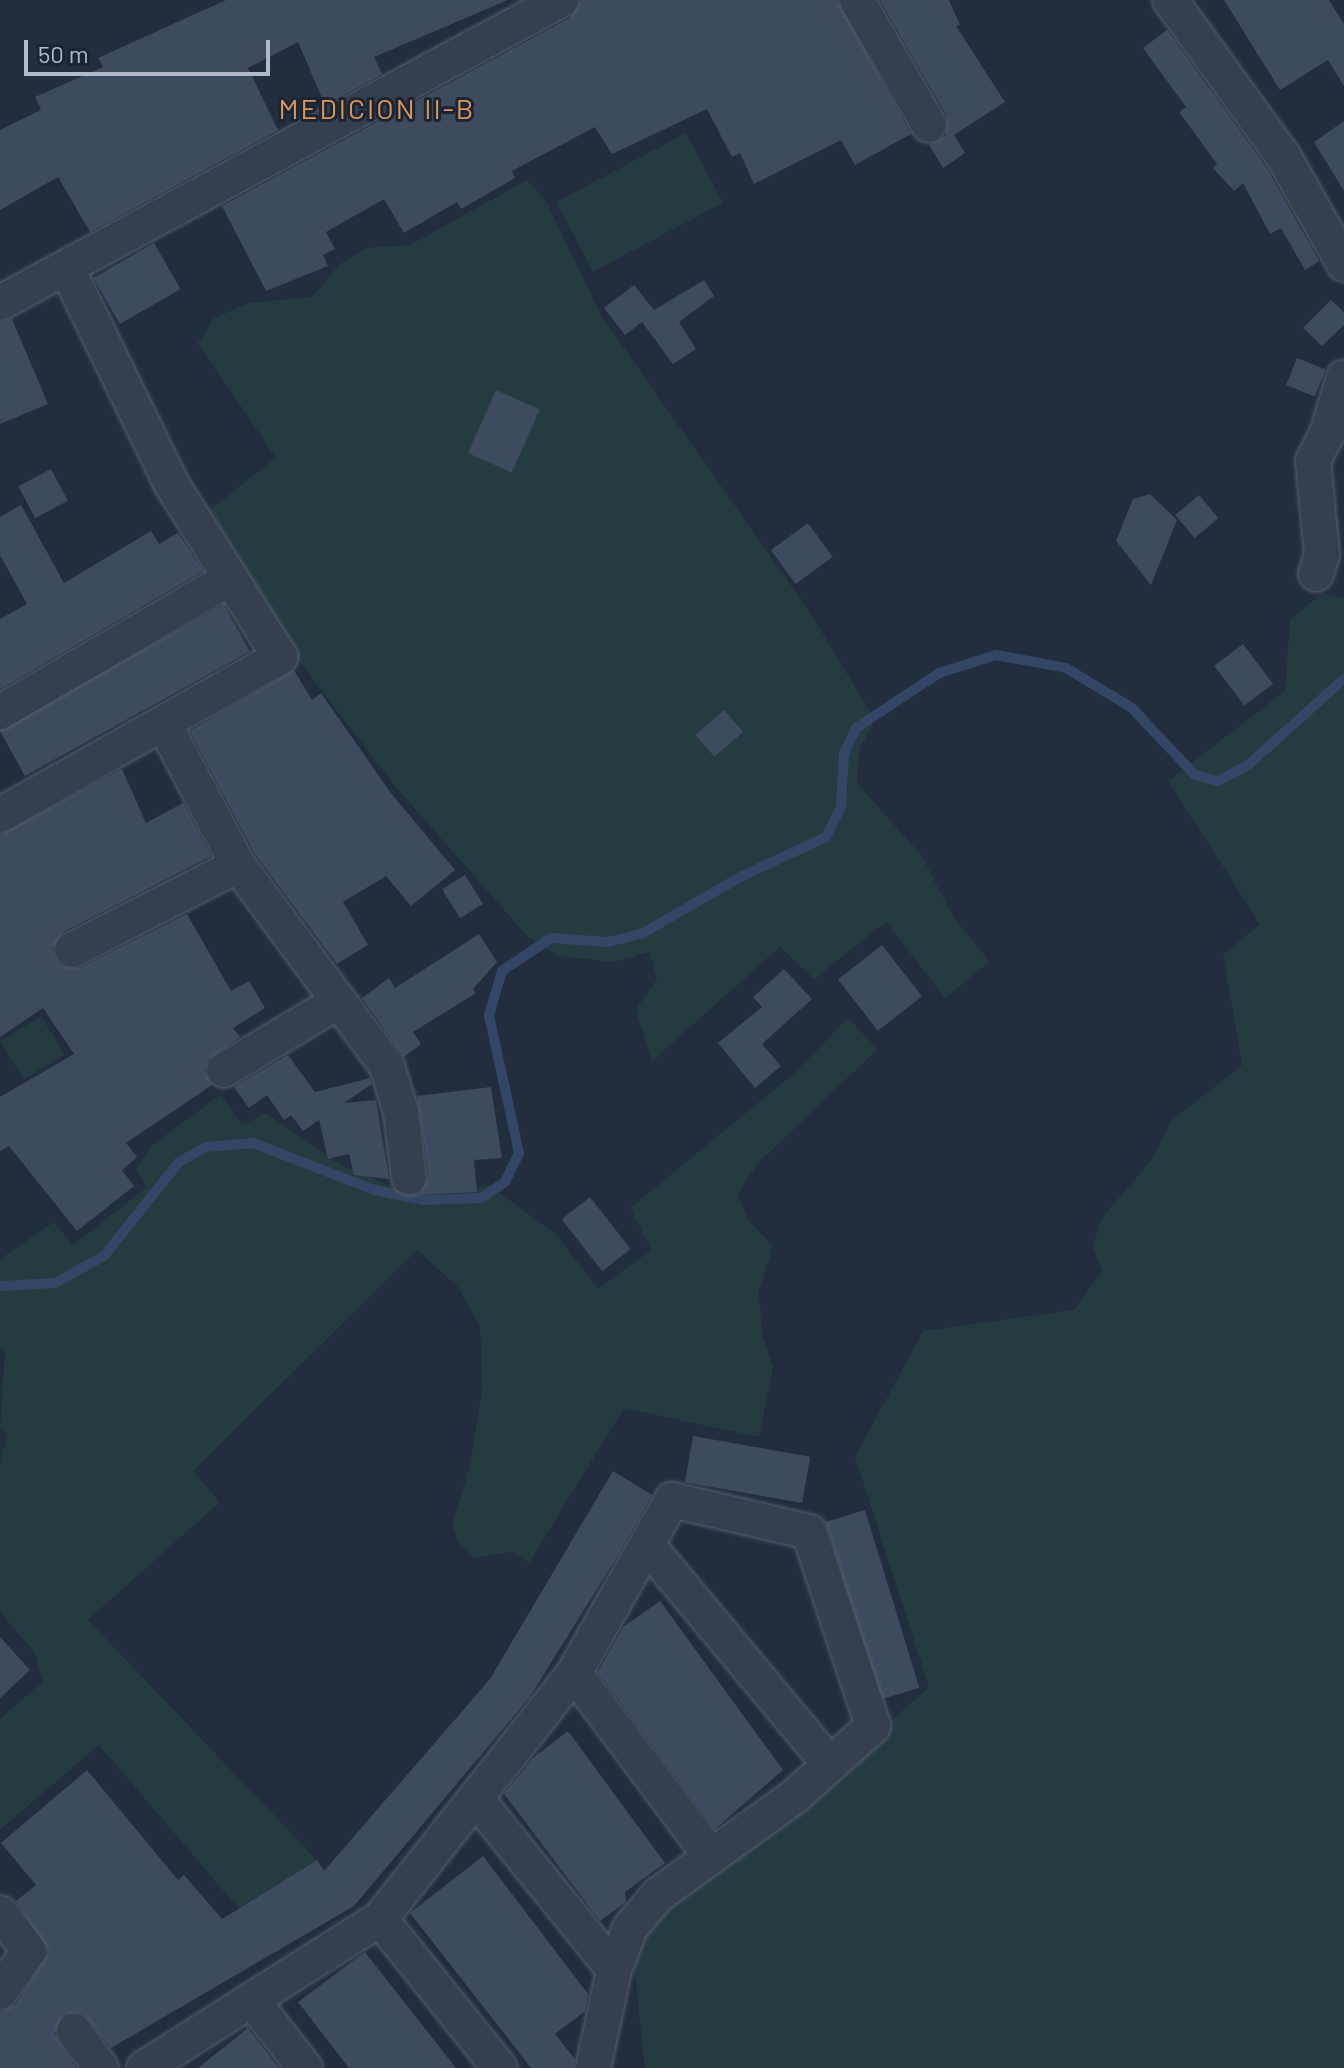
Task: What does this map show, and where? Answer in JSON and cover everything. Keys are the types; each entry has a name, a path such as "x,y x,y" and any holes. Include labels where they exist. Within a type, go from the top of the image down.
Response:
{"street":[{"path":"0,303 68,271 561,0"},
{"path":"857,0 929,125"},
{"path":"1170,0 1245,98 1344,264"},
{"path":"0,815 165,726 280,657 171,483 68,271"},
{"path":"1316,574 1322,554 1313,461 1327,434 1344,377"},
{"path":"0,712 229,579"},
{"path":"165,726 238,865 387,1066 401,1112 409,1178"},
{"path":"72,950 238,865"},
{"path":"224,1070 339,1001"},
{"path":"144,2068 380,1919 477,1800 574,1673 672,1500 809,1532 873,1726 795,1796 658,1895 630,1928 614,1970 593,2068"},
{"path":"647,1545 830,1765"},
{"path":"574,1673 710,1855"},
{"path":"477,1800 614,1970"},
{"path":"0,1913 29,1951 0,1992"},
{"path":"380,1919 500,2068"},
{"path":"252,2000 305,2068"},
{"path":"74,2031 101,2068"}],"green space":[{"path":"686,133 723,203 593,272 556,202"},
{"path":"527,180 546,201 601,315 811,614 875,720 860,748 857,783 922,856 952,915 990,962 945,998 886,922 814,979 780,947 652,1061 636,1009 657,979 649,952 614,962 557,956 526,935 394,785 296,657 203,515 276,458 198,343 214,318 249,303 312,297 340,264 366,248 410,245"},
{"path":"1322,593 1344,598 1344,2068 645,2068 631,1940 656,1911 790,1811 929,1687 855,1457 923,1331 1074,1310 1102,1271 1093,1247 1101,1219 1152,1159 1171,1121 1242,1065 1223,955 1260,924 1168,781 1285,691 1290,620"},
{"path":"41,1016 65,1054 24,1080 0,1041"},
{"path":"848,1018 878,1049 758,1163 737,1195 749,1221 773,1246 759,1291 762,1334 773,1367 759,1437 624,1408 529,1563 512,1552 474,1558 458,1543 452,1524 470,1466 482,1391 480,1326 458,1287 417,1250 193,1471 220,1502 88,1620 317,1860 239,1909 99,1745 0,1830 0,1719 43,1681 34,1652 0,1612 0,1461 8,1434 0,1429 5,1351 0,1347 0,1259 54,1222 73,1245 147,1187 136,1170 151,1146 221,1094 242,1125 266,1113 343,1166 405,1192 447,1197 489,1185 557,1235 598,1289 651,1250 630,1208 792,1075"}],"building":[{"path":"226,0 508,0 374,57 382,74 325,105 298,42 248,68 278,130 90,232 58,177 0,210 0,130 41,110 35,97 103,67 98,58"},
{"path":"581,0 837,0 911,134 855,165 841,140 754,184 740,153 732,157 707,109 612,154 595,127 512,171 515,178 461,209 457,202 404,233 384,199 326,232 335,249 323,255 328,266 266,291 222,206 570,18"},
{"path":"880,0 949,0 960,25 956,26 1005,102 954,135 965,153 943,168 929,145 946,136 947,116"},
{"path":"1224,0 1329,0 1344,24 1344,86 1328,60 1280,90"},
{"path":"1167,30 1266,167 1319,261 1305,270 1281,228 1270,234 1243,183 1234,191 1213,168 1217,164 1179,112 1186,107 1143,48"},
{"path":"1344,121 1344,191 1314,142"},
{"path":"154,243 180,289 120,324 93,278"},
{"path":"704,280 714,296 679,322 696,349 673,364 642,322 625,335 604,308 634,285 654,310"},
{"path":"1331,300 1344,312 1344,325 1322,346 1303,328"},
{"path":"12,319 48,404 0,424 0,323"},
{"path":"1297,358 1326,370 1315,397 1286,385"},
{"path":"496,390 540,410 512,473 468,453"},
{"path":"51,469 68,501 35,518 18,486"},
{"path":"1150,494 1177,520 1151,585 1116,541 1133,499"},
{"path":"1199,495 1218,518 1195,538 1175,515"},
{"path":"21,505 64,583 151,531 159,544 178,533 203,571 0,689 0,619 27,604 0,555 0,517"},
{"path":"808,523 833,557 795,584 771,550"},
{"path":"224,605 250,651 25,776 0,729"},
{"path":"1243,644 1273,684 1244,706 1214,666"},
{"path":"294,670 312,700 321,693 390,792 455,870 411,906 386,876 343,902 368,945 337,964 255,854 190,731"},
{"path":"724,710 743,732 714,757 695,735"},
{"path":"122,769 146,823 183,803 211,856 63,932 52,948 55,960 62,967 80,968 187,914 231,991 249,981 265,1008 233,1028 240,1037 207,1060 204,1071 212,1085 126,1143 137,1157 122,1170 134,1186 77,1231 9,1146 0,1151 0,1097 74,1054 43,1008 0,1037 0,835"},
{"path":"465,875 483,904 460,918 442,889"},
{"path":"479,934 497,962 473,989 476,993 413,1032 421,1044 404,1057 362,998 389,978 395,988"},
{"path":"882,945 922,996 878,1031 838,979"},
{"path":"784,969 812,999 762,1044 781,1066 755,1088 718,1043 762,1007 753,997"},
{"path":"288,1055 315,1092 370,1078 372,1084 344,1103 376,1100 389,1179 354,1175 349,1154 328,1159 319,1120 303,1131 291,1115 284,1120 267,1095 249,1108 234,1087"},
{"path":"491,1087 502,1158 474,1160 477,1192 419,1195 429,1176 417,1096"},
{"path":"590,1197 631,1249 602,1271 562,1219"},
{"path":"693,1436 810,1457 802,1503 685,1482"},
{"path":"613,1471 652,1495 617,1557 529,1698 354,1906 111,2048 83,2013 63,2014 54,2034 76,2068 0,2068 0,2012 16,2004 49,1952 16,1901 36,1885 1,1843 87,1770 178,1880 184,1875 222,1919 317,1860 324,1871 490,1679"},
{"path":"865,1510 919,1688 880,1700 826,1522"},
{"path":"660,1601 783,1770 715,1829 598,1672 623,1627"},
{"path":"0,1637 30,1670 0,1698"},
{"path":"568,1731 665,1863 625,1892 626,1902 600,1921 504,1794 533,1758"},
{"path":"483,1856 588,1994 585,2011 555,2034 575,2059 574,2068 531,2068 410,1913"},
{"path":"365,1952 456,2068 349,2068 298,2002"},
{"path":"248,2028 279,2068 198,2068"}],"waterway":[{"path":"0,1286 55,1283 104,1256 179,1162 206,1147 253,1143 374,1190 423,1200 481,1198 505,1182 519,1153 489,1015 502,971 551,938 608,942 643,933 742,876 826,837 841,807 844,754 856,728 939,673 996,655 1066,668 1132,708 1195,775 1218,781 1248,765 1344,679"}],"district":[{"name":"MEDICION II-B","path":"377,108"}]}
